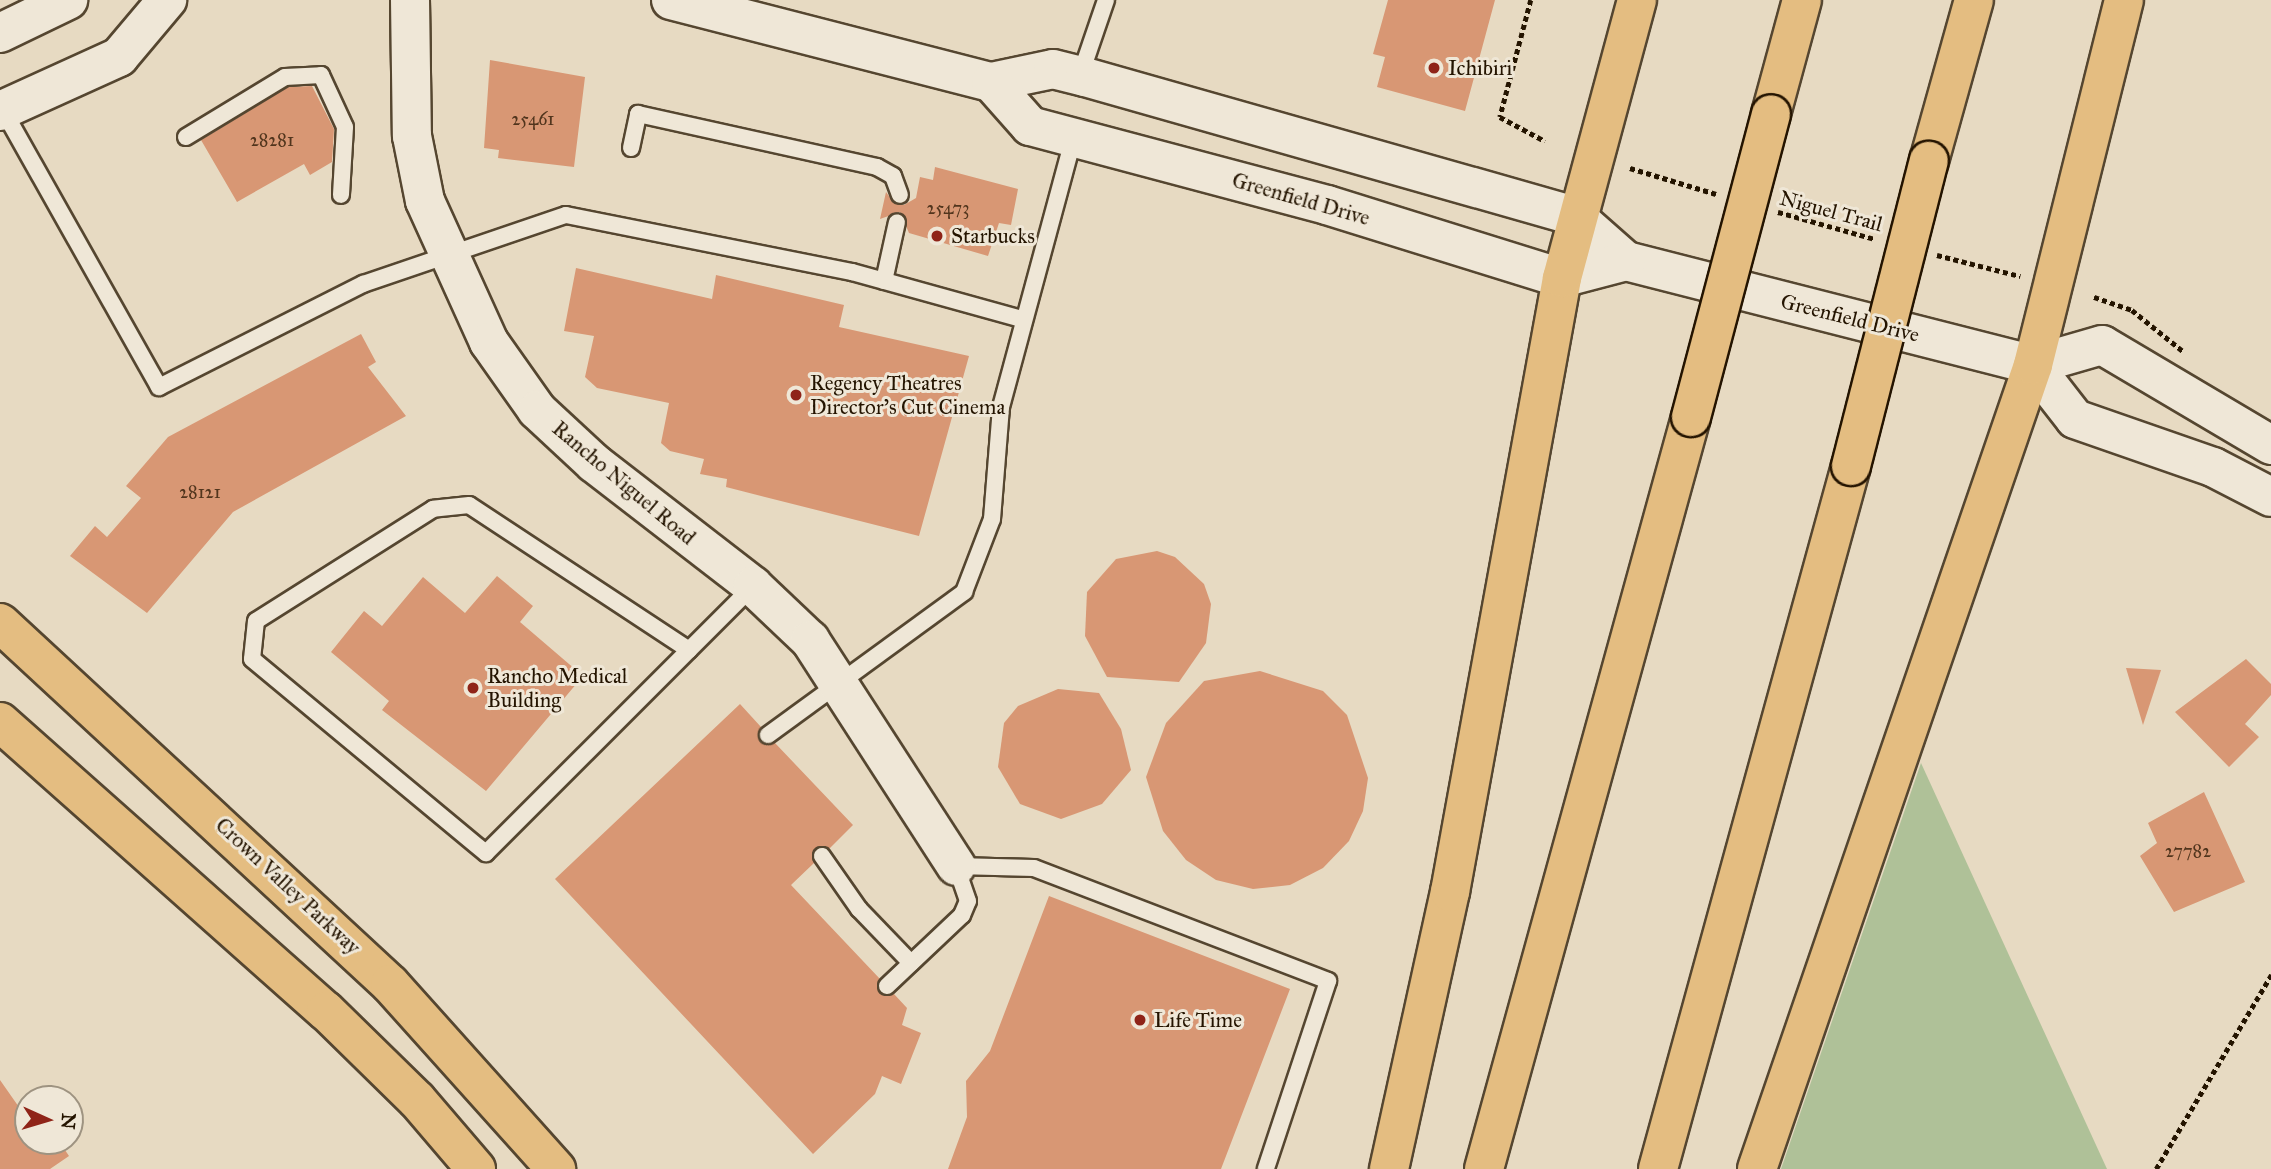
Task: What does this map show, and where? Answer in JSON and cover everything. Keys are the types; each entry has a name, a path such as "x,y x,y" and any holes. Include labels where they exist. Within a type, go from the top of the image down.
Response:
{"main road":[{"path":"0,33 68,0"},
{"path":"1,110 119,57 167,0"},
{"name":"Rancho Niguel Road","path":"410,0 412,136 444,253 489,342 537,410 594,463 753,586 810,640 956,866"},
{"name":"Greenfield Drive","path":"671,0 991,82 1053,69 1080,76 1575,216 1626,261 2033,365"},
{"path":"1389,1169 1450,892 1575,216 1637,0"},
{"path":"1484,1169 1802,0"},
{"path":"1658,1169 1851,466 1929,161 1974,0"},
{"path":"1757,1169 2033,365 2124,0"},
{"name":"Greenfield Drive","path":"991,82 1030,126 1074,136 1562,278 1626,261"},
{"path":"2033,365 2102,345 2261,438 2232,476"},
{"path":"2033,365 2075,419 2232,476 2271,497"},
{"name":"Crown Valley Parkway","path":"0,623 390,984 556,1169"},
{"path":"0,722 326,1011 417,1100 476,1169"}],"lane":[{"path":"1080,76 1106,0"},
{"path":"186,137 285,77 321,75 345,127 341,195"},
{"path":"1,110 159,387 363,284 444,253 566,215 884,281 1022,319"},
{"path":"631,148 638,114 877,167 893,176 900,195"},
{"path":"768,735 837,680 934,619 964,592 992,519 1002,407 1022,319 1074,136"},
{"path":"884,281 897,222"},
{"path":"689,650 468,505 433,509 256,621 252,659 486,853 689,650 753,586"},
{"path":"822,856 859,909 911,963"},
{"path":"887,986 968,901 956,866 1034,868 1328,981 1266,1169"}],"path":[{"path":"1531,0 1500,117 1545,141"},
{"path":"1630,168 1723,196"},
{"name":"Niguel Trail","path":"1763,208 1882,241"},
{"path":"1921,251 2026,277"},
{"path":"2156,1169 2271,975"}],"green space":[{"path":"1921,763 2107,1169 1781,1169"}],"building":[{"path":"1388,0 1495,0 1465,111 1377,87 1385,57 1373,54"},
{"path":"490,60 585,77 574,167 498,158 499,150 484,148"},
{"path":"312,86 334,129 332,162 310,175 304,164 237,202 201,140 288,87"},
{"path":"935,167 1018,189 1011,225 999,223 988,256 909,233 900,212 880,219 886,192 894,203 904,205 916,198 920,177 933,180"},
{"name":"Regency Theatres Director's Cut Cinema","path":"576,268 712,299 716,275 844,305 839,327 969,356 919,536 726,487 727,479 700,474 704,459 670,451 661,443 669,403 597,388 585,377 594,336 564,331"},
{"path":"361,334 376,362 368,367 406,416 233,512 147,613 70,556 95,526 107,537 141,498 126,486 168,437"},
{"path":"1157,551 1175,557 1204,584 1211,604 1206,643 1179,682 1107,677 1085,636 1087,592 1116,559"},
{"name":"Rancho Medical Building","path":"497,576 533,606 520,622 583,676 486,791 382,710 389,701 331,652 364,611 382,626 423,577 465,613"},
{"path":"2246,659 2271,684 2271,695 2245,724 2259,737 2229,767 2175,712"},
{"path":"2126,668 2161,670 2143,725"},
{"path":"1260,671 1323,691 1347,715 1368,778 1363,811 1349,841 1323,868 1290,885 1253,889 1216,880 1186,860 1163,831 1146,777 1166,723 1204,681"},
{"path":"1058,689 1099,693 1121,729 1131,770 1102,804 1061,819 1020,804 998,767 1004,723 1018,706"},
{"path":"740,704 761,727 760,742 775,743 853,825 829,849 815,848 814,863 791,885 880,979 879,993 894,994 907,1008 902,1025 921,1033 901,1084 882,1076 875,1094 813,1154 555,879"},
{"path":"2204,792 2245,882 2174,912 2140,856 2157,843 2148,823"},
{"name":"Life Time","path":"1049,896 1290,989 1221,1169 948,1169 967,1117 966,1081 990,1051"},
{"path":"0,1080 14,1100 14,1155 69,1156 50,1169 0,1169"}],"place":[{"name":"Ichibiri","path":"1434,68"},
{"name":"Starbucks","path":"937,236"},
{"name":"Regency Theatres Director's Cut Cinema","path":"796,395"},
{"name":"Rancho Medical Building","path":"473,688"},
{"name":"Life Time","path":"1140,1020"}]}
